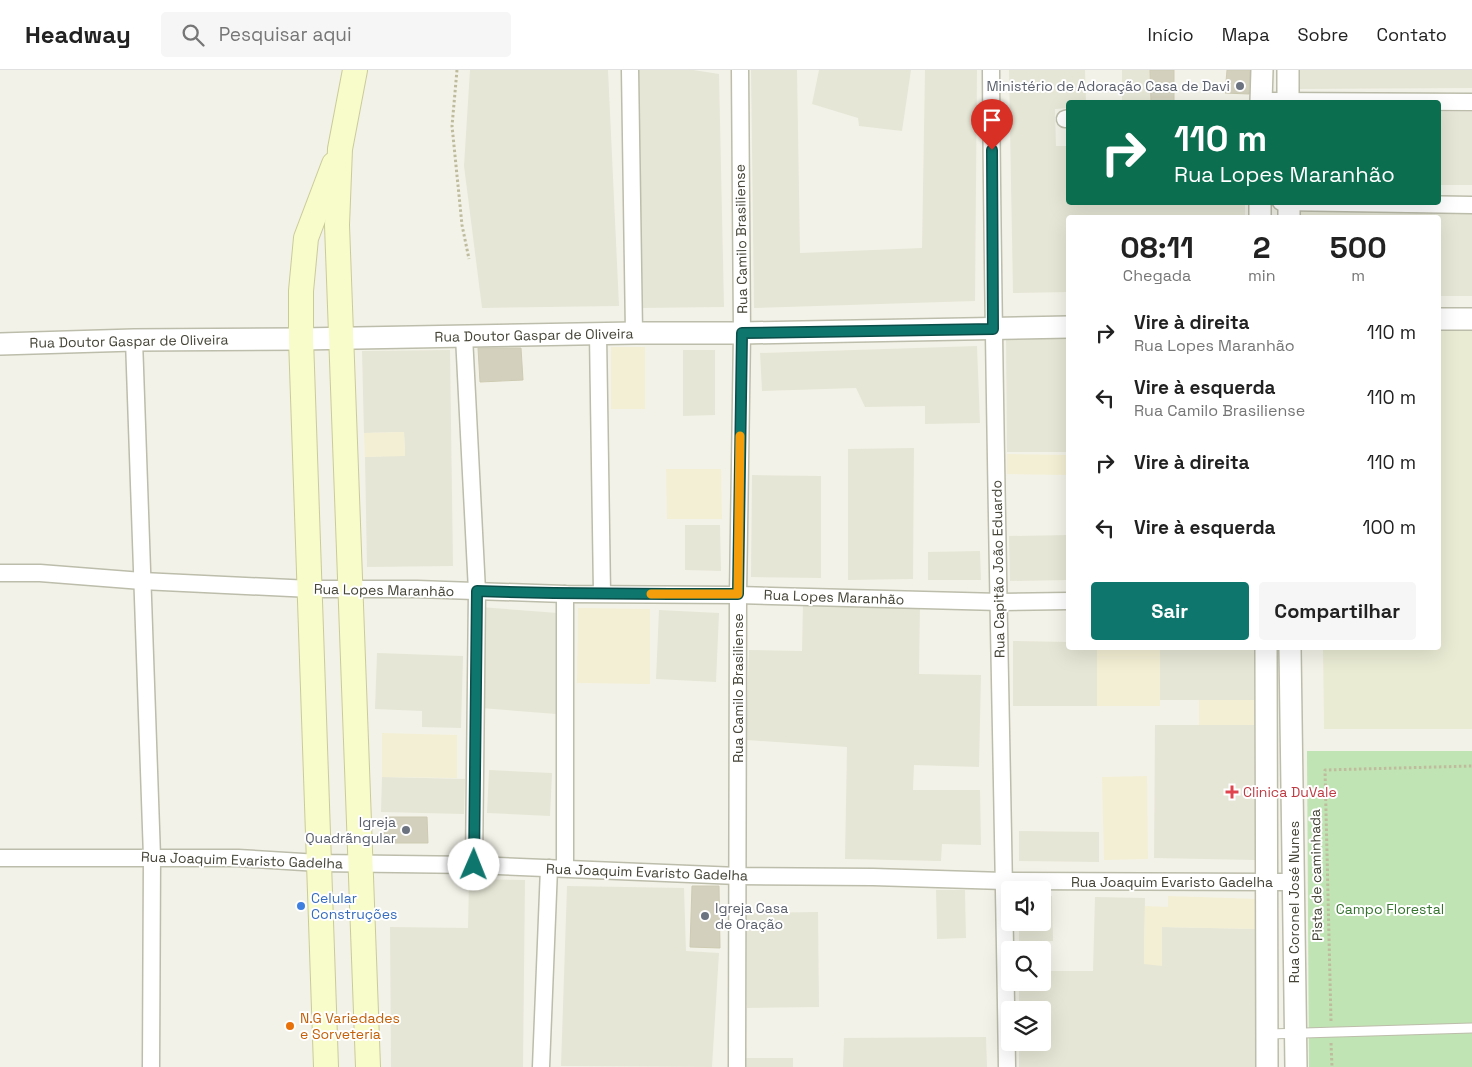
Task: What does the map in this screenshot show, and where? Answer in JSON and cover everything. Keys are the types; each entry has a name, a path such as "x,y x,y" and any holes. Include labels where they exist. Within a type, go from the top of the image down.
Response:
{"main road":[{"path":"355,70 340,149 337,225 368,1067"},
{"path":"326,1067 301,339 301,290 306,238 340,149"}],"street":[{"path":"630,70 634,333"},
{"name":"Rua Camilo Brasiliense","path":"738,1067 738,594 742,333 740,70"},
{"name":"Rua Capitão João Eduardo","path":"991,70 993,329 1000,602 1004,881"},
{"path":"1261,100 1262,70"},
{"path":"1288,70 1288,100"},
{"path":"1441,102 1472,102"},
{"path":"1411,205 1472,206"},
{"path":"1441,319 1472,319"},
{"name":"Rua Doutor Gaspar de Oliveira","path":"0,344 134,340 1066,327"},
{"path":"598,334 602,593"},
{"path":"464,336 477,591 474,865"},
{"path":"134,340 152,857 151,1067"},
{"name":"Rua Lopes Maranhão","path":"0,573 311,589 565,594 738,594 1000,602 1066,601"},
{"path":"541,1067 557,868 565,594"},
{"name":"Rua Coronel José Nunes","path":"1266,650 1265,883 1267,1067"},
{"name":"Rua Coronel José Nunes","path":"1290,650 1296,1067"},
{"name":"Rua Joaquim Evaristo Gadelha","path":"0,858 238,858 319,863 474,865 738,876 873,877 1004,881"},
{"name":"Rua Joaquim Evaristo Gadelha","path":"1051,881 1294,882"},
{"name":"Rua Capitão João Eduardo","path":"1005,931 1007,1067"}],"lane":[{"path":"1266,1034 1472,1028"}],"path":[{"path":"457,70 452,126 462,225 469,259"},
{"name":"Pista de caminhada","path":"1332,1067 1325,770 1472,766"}],"shaded area":[{"path":"470,70 608,70 619,306 482,308 464,166"},
{"path":"638,70 693,70 719,74 724,307 639,308"},
{"path":"751,70 797,70 800,253 922,248 925,70 977,70 975,301 754,308"},
{"path":"819,70 911,70 902,131 859,126 858,118 812,104"},
{"path":"1009,70 1085,70 1086,100 1066,100 1066,108 1055,109 1056,146 1066,146 1066,205 1245,205 1245,215 1066,215 1066,292 1013,293"},
{"path":"1122,70 1150,70 1151,100 1122,100"},
{"path":"1294,70 1472,70 1472,88 1294,89"},
{"path":"1441,112 1472,112 1472,185 1441,185"},
{"path":"1297,206 1472,209 1472,296 1441,296 1441,215 1297,215"},
{"path":"1441,329 1472,329 1472,729 1324,729 1323,650 1441,650"},
{"path":"1006,339 1066,339 1066,452 1007,452"},
{"path":"977,346 980,423 925,424 925,406 865,407 856,388 762,391 760,353"},
{"path":"611,347 645,347 645,409 611,409"},
{"path":"450,350 453,566 367,567 365,457 405,455 404,432 364,433 362,351"},
{"path":"683,350 715,350 715,415 683,416"},
{"path":"404,432 405,456 365,457 364,433"},
{"path":"914,448 913,579 848,580 848,449"},
{"path":"1007,454 1066,455 1066,475 1007,474"},
{"path":"666,469 721,469 722,519 667,519"},
{"path":"752,475 821,476 821,578 751,577"},
{"path":"685,525 720,525 721,571 685,570"},
{"path":"1066,535 1066,580 1010,581 1009,536"},
{"path":"980,551 981,580 928,580 928,552"},
{"path":"803,601 920,604 919,674 981,675 979,767 914,765 913,790 980,790 981,845 942,844 941,861 845,859 847,747 746,740 749,650 802,651"},
{"path":"480,607 558,613 556,714 480,708"},
{"path":"578,608 650,609 650,684 577,683"},
{"path":"659,610 719,613 716,682 656,679"},
{"path":"1013,641 1066,642 1066,650 1097,650 1097,706 1013,706"},
{"path":"1097,650 1160,650 1160,706 1097,706"},
{"path":"1160,650 1254,650 1254,700 1160,700"},
{"path":"377,653 463,656 461,728 422,727 422,711 375,709"},
{"path":"1199,700 1254,700 1254,725 1199,725"},
{"path":"1155,725 1254,725 1255,860 1154,858"},
{"path":"382,733 457,735 457,778 382,777"},
{"path":"489,770 552,773 550,816 487,813"},
{"path":"1147,776 1148,859 1104,860 1102,777"},
{"path":"382,777 465,779 464,814 381,812"},
{"path":"1019,831 1099,832 1099,862 1019,861"},
{"path":"469,879 525,880 523,1067 391,1067 390,927 468,928"},
{"path":"567,886 684,888 686,951 719,953 712,1067 561,1066"},
{"path":"936,890 965,890 966,938 937,939"},
{"path":"1052,896 1053,941 1019,941 1019,931 1051,931"},
{"path":"1168,896 1259,899 1260,929 1162,927 1162,966 1144,964 1145,906 1168,907"},
{"path":"1095,897 1145,898 1144,964 1161,927 1260,929 1260,1067 1019,1067 1019,1051 1051,1051 1051,1001 1019,1001 1019,991 1051,991 1051,971 1093,971"},
{"path":"818,912 819,1007 747,1008 746,913"},
{"path":"986,1037 987,1067 843,1067 844,1038"},
{"path":"744,1058 793,1058 793,1067 744,1067"}],"green space":[{"name":"Campo Florestal","path":"1307,751 1472,751 1472,1067 1309,1067"}],"building":[{"path":"1150,70 1174,70 1174,100 1151,100"},
{"name":"Ministério de Adoração Casa de Davi","path":"1227,70 1250,70 1249,94 1225,93"},
{"path":"478,348 521,348 523,380 480,382"},
{"name":"Igreja Quadrãngular","path":"384,817 427,817 428,843 384,843"},
{"name":"Igreja Casa de Oração","path":"692,886 719,886 720,948 690,947"}],"slow traffic":[{"path":"651,594 738,594 740,436"}],"place":[{"name":"Ministério de Adoração Casa de Davi","path":"1240,86"},
{"name":"Clinica DuVale","path":"1232,792"},
{"name":"Igreja Quadrãngular","path":"406,830"},
{"name":"Celular Construções","path":"301,906"},
{"name":"Igreja Casa de Oração","path":"705,916"},
{"name":"N.G Variedades e Sorveteria","path":"290,1026"}],"route":[{"path":"474,865 477,591 565,594 738,594 742,333 993,329 992,150"}]}
